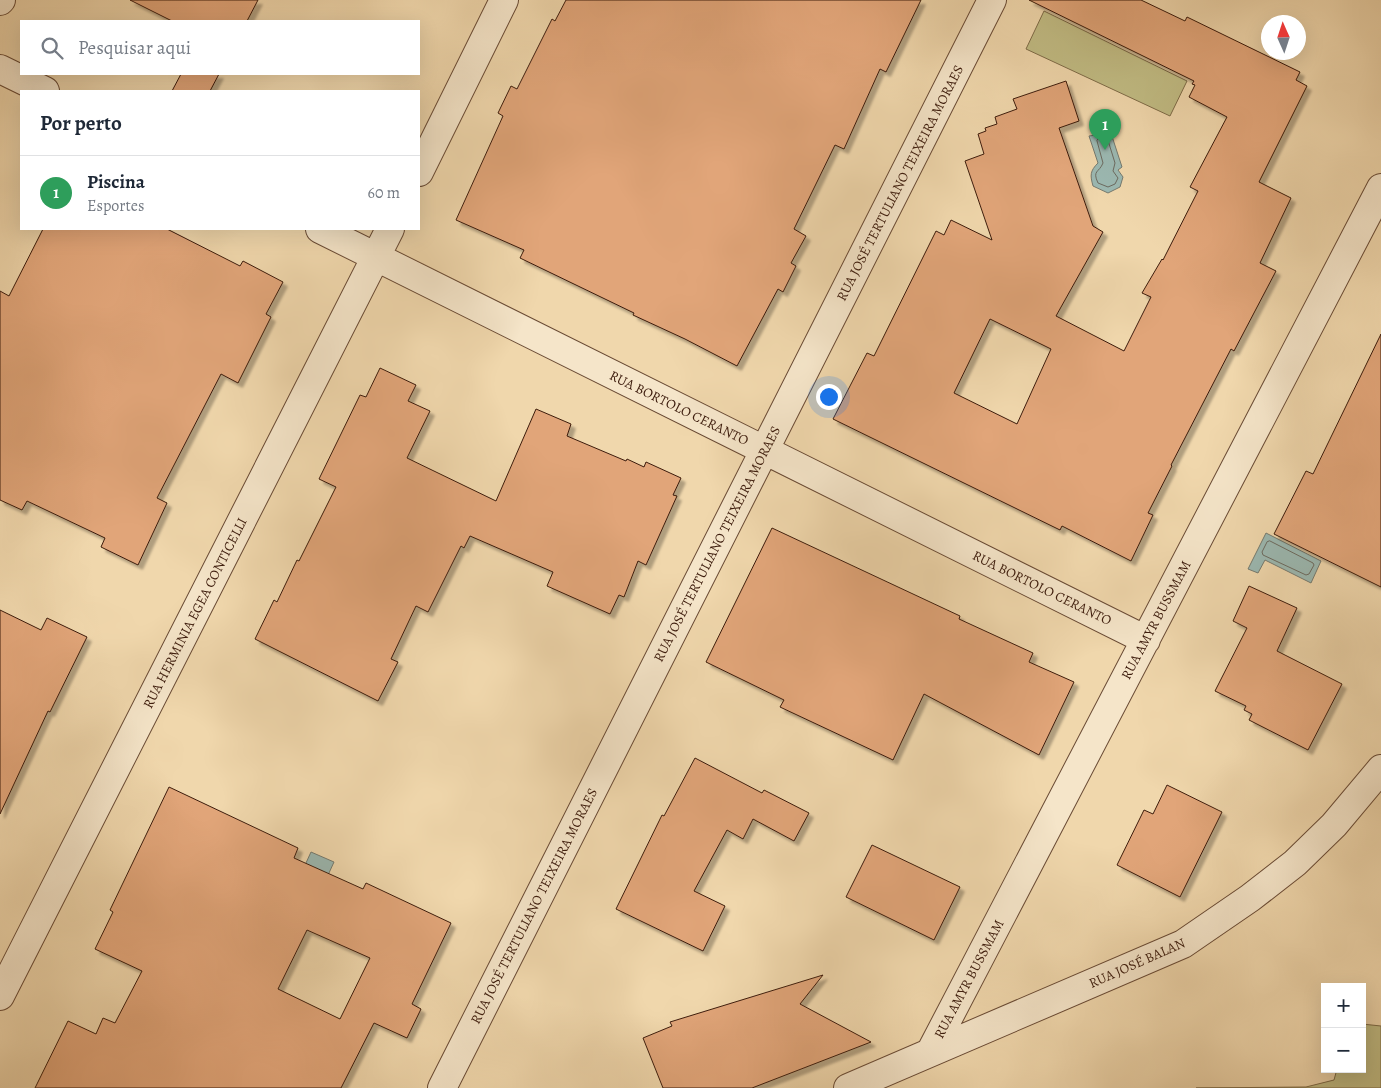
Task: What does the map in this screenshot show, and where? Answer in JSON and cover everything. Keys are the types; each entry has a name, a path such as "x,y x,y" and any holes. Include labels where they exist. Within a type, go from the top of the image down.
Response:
{"street":[{"path":"420,170 504,0"},
{"name":"RUA JOSÉ TERTULIANO TEIXEIRA MORAES","path":"442,1088 992,0"},
{"path":"0,69 42,90"},
{"name":"RUA AMYR BUSSMAM","path":"931,1051 1381,188"},
{"name":"RUA BORTOLO CERANTO","path":"322,230 1146,640"},
{"name":"RUA HERMINIA EGEA CONTICELLI","path":"0,996 390,230"},
{"name":"RUA JOSÉ BALAN","path":"848,1088 1183,944 1250,898 1295,863 1334,824 1381,768"}],"shaded area":[{"path":"1044,11 1187,81 1170,116 1026,49"},
{"path":"1366,1024 1381,1026 1381,1088 1196,1088 1306,1087 1334,1080 1336,1073 1366,1073"}],"water":[{"path":"1104,123 1108,124 1122,167 1118,170 1123,177 1120,187 1108,193 1093,186 1091,176 1093,168 1098,163 1089,136 1096,135 1096,128"},
{"path":"1266,533 1321,561 1311,583 1265,560 1258,573 1248,569"},
{"path":"311,852 334,862 318,897 295,887"}],"building":[{"path":"130,0 258,0 248,20 170,20"},
{"path":"566,0 921,0 886,72 880,69 844,149 835,145 794,229 806,236 791,263 796,266 783,292 778,289 737,366 633,315 634,313 520,258 524,250 456,220 503,116 498,113 511,86 517,89 552,19 555,21"},
{"path":"1029,0 1141,0 1185,21 1187,17 1261,53 1261,60 1275,60 1300,72 1296,80 1307,86 1259,182 1291,198 1260,263 1276,271 1234,351 1231,349 1171,465 1148,513 1153,515 1131,561 1062,526 1060,530 833,419 867,353 874,356 936,231 944,235 951,220 992,240 965,161 984,154 978,134 986,131 985,128 997,124 995,117 1017,109 1013,99 1066,81 1079,121 1059,128 1093,226 1103,232 1056,316 1124,351 1151,297 1142,293 1163,260 1198,191 1190,187 1227,117 1189,97 1195,85 1192,84 1194,81","holes":["990,319 1051,349 1017,424 954,393"]},
{"path":"180,75 218,75 211,90 173,90"},
{"path":"42,230 169,230 240,266 243,261 283,282 266,314 271,317 238,383 221,374 157,498 167,503 138,565 101,547 105,538 27,501 22,510 0,500 0,291 9,296"},
{"path":"1381,334 1381,587 1274,534 1306,471 1313,474"},
{"path":"380,368 416,385 408,401 430,411 407,458 496,501 536,409 571,424 567,436 626,461 627,459 644,467 646,462 681,478 673,495 677,496 646,565 638,561 624,597 619,595 610,614 547,586 553,572 470,536 464,548 461,546 428,612 416,606 391,659 398,662 378,701 255,639 274,600 277,602 297,560 299,561 336,487 319,479 360,395 366,397"},
{"path":"772,528 960,616 959,619 1033,653 1029,662 1074,682 1039,755 924,694 893,760 780,707 784,700 706,662"},
{"path":"1249,586 1297,608 1277,651 1342,684 1308,750 1249,720 1252,714 1244,710 1246,706 1215,691 1247,628 1233,621"},
{"path":"0,610 41,630 47,618 87,637 50,712 48,711 0,814"},
{"path":"695,758 762,793 764,790 809,813 794,841 753,819 743,839 727,830 694,891 725,906 703,951 616,909 662,815 664,816"},
{"path":"1167,785 1222,812 1180,897 1117,865 1144,810 1153,814"},
{"path":"169,787 298,848 294,858 363,889 366,883 451,923 412,1004 421,1009 407,1038 374,1023 341,1088 35,1088 68,1021 96,1034 103,1018 115,1023 142,971 95,949 113,912 110,910","holes":["307,930 370,958 340,1019 278,989"]},
{"path":"872,845 960,887 934,940 846,897"},
{"path":"823,975 800,1004 871,1042 752,1088 663,1088 643,1038 672,1026 670,1022"}],"place":[{"name":"Piscina","path":"1105,150"}]}
